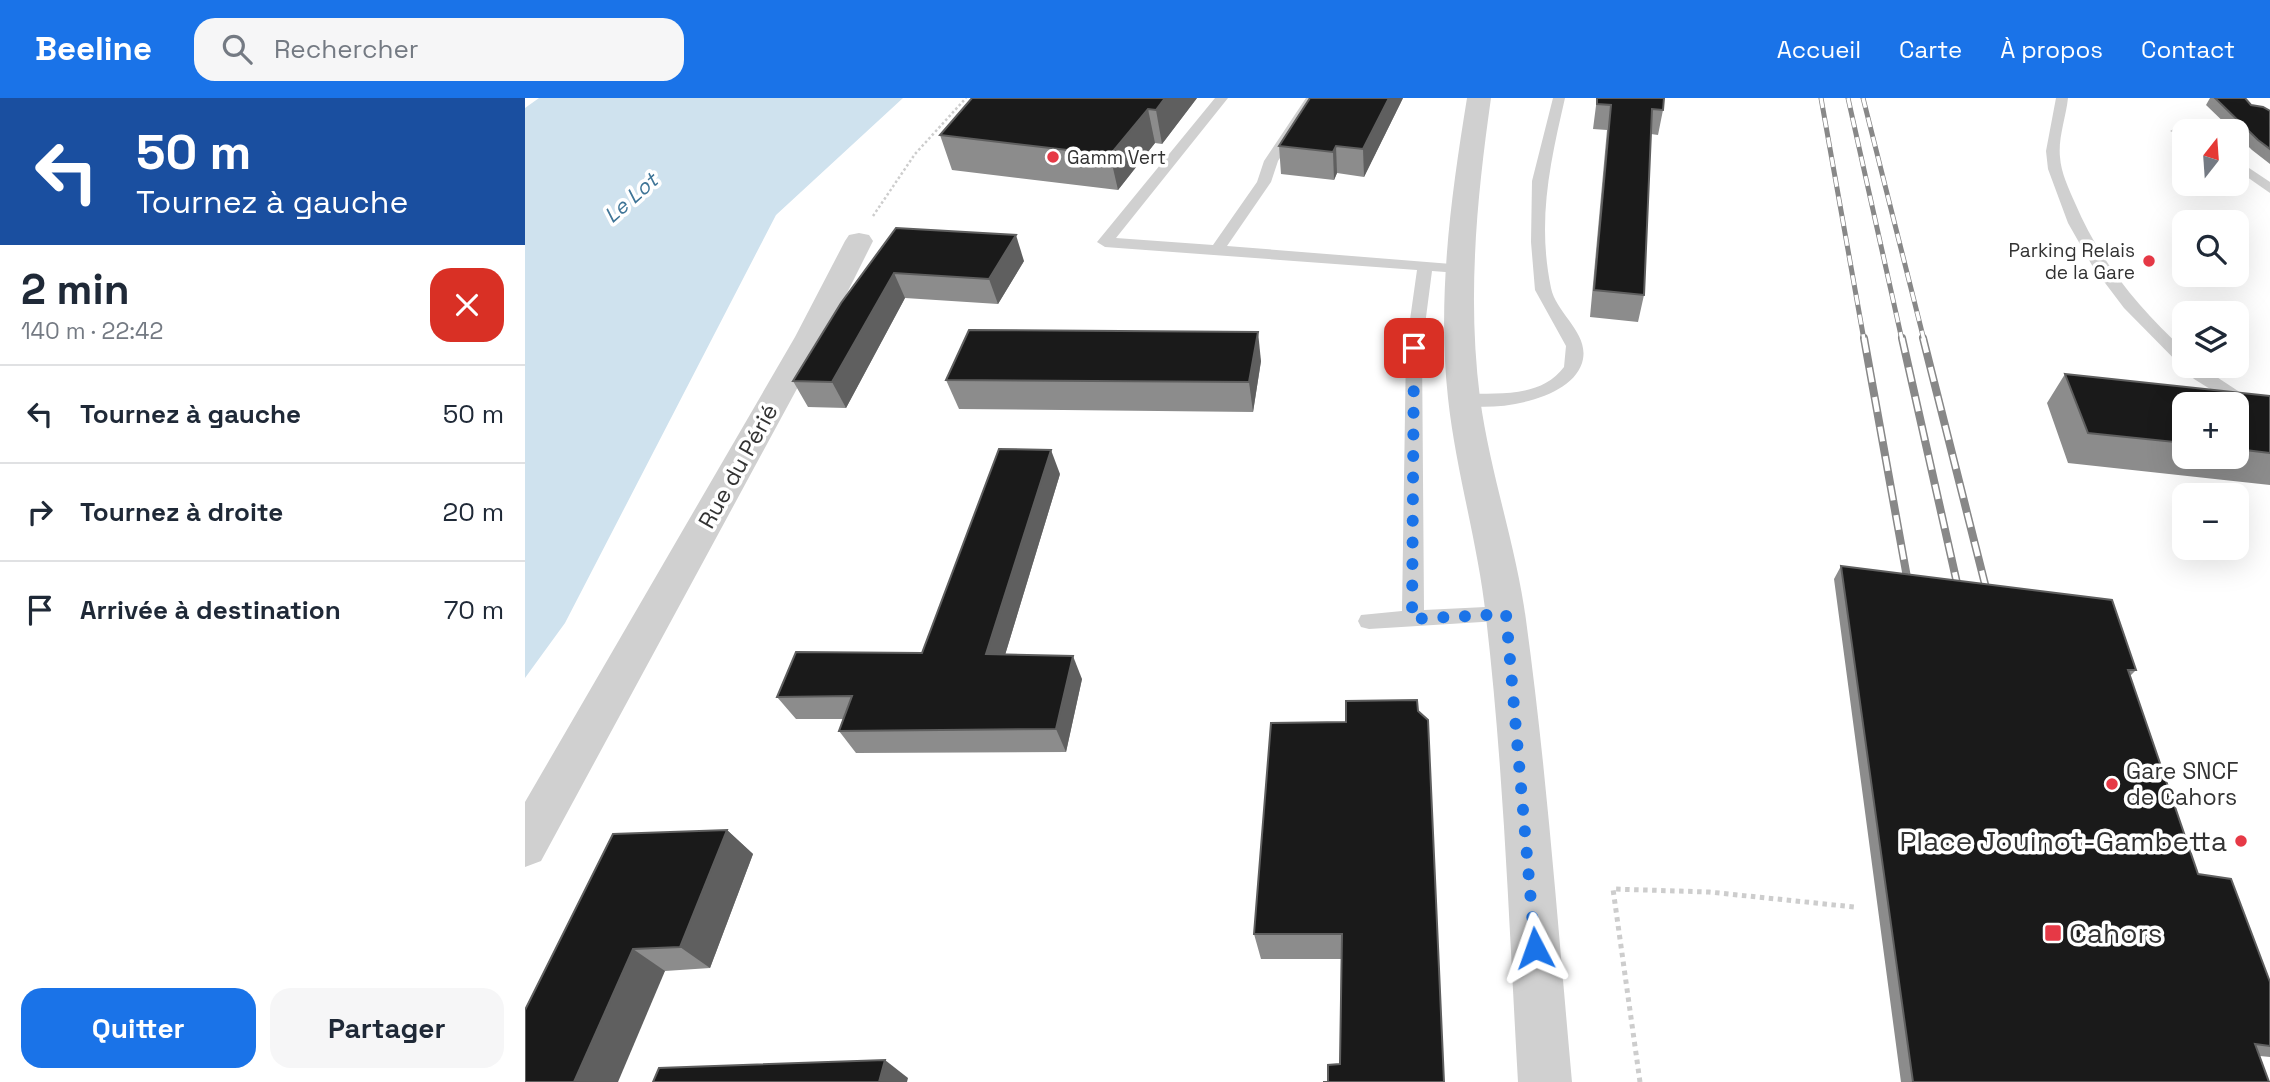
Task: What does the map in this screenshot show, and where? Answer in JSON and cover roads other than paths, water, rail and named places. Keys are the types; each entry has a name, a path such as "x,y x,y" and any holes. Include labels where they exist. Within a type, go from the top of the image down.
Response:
{"street":[{"path":"1479,98 1465,193 1458,268 1459,348 1464,400 1506,614 1545,1082"},
{"name":"Rue du Périé","path":"525,846 810,337 859,241"}],"lane":[{"path":"1222,98 1105,242 1458,268"},
{"path":"1218,249 1264,182 1271,161 1312,98"},
{"path":"1464,400 1526,395 1552,389 1566,377 1574,365 1571,338 1543,291 1538,192 1559,98"},
{"path":"2062,98 2053,153 2057,174 2074,220 2094,260 2129,307 2172,348"},
{"path":"2249,173 2270,189"},
{"path":"1412,619 1414,348 1425,266"},
{"path":"2203,378 2270,420"},
{"path":"1369,621 1506,614"}],"water":[{"name":"Le Lot","path":"539,98 903,98 776,215 565,623 525,678 525,108"}],"railway":[{"path":"1821,98 1864,340"},
{"path":"1848,98 1902,340"},
{"path":"1863,98 1924,340"},
{"path":"1864,338 1910,594"},
{"path":"1902,338 1961,601"},
{"path":"1923,338 1990,604"}],"place":[{"name":"Gamm Vert","path":"1053,157"},
{"name":"Parking Relais de la Gare","path":"2149,261"},
{"name":"Gare SNCF de Cahors","path":"2112,784"},
{"name":"Place Jouinot-Gambetta","path":"2241,841"},
{"name":"Cahors","path":"2053,933"}]}
